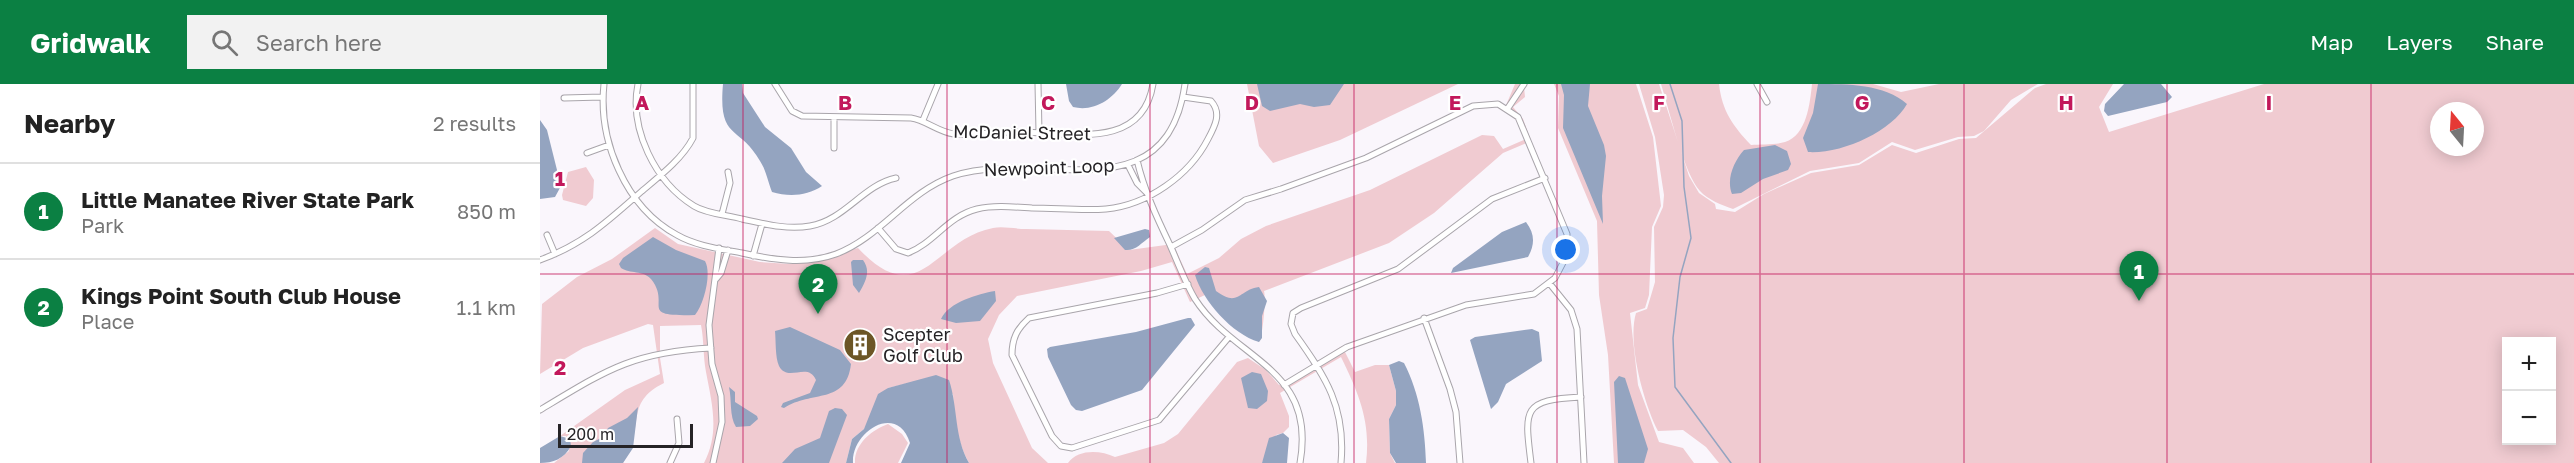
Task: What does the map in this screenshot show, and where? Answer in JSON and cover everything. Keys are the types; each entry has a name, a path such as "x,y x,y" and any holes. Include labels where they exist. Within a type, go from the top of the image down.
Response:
{"street":[{"name":"Newpoint Loop","path":"604,84 603,116 609,146 622,177 635,197 663,227 677,236 718,248 781,261 819,258 849,248 878,228 920,193 966,172 997,167 1094,171 1128,165 1161,142 1173,126 1184,96 1185,84"},
{"path":"638,84 636,107 640,133 647,152 661,175 696,207 762,224 797,227 824,222 839,215 883,181 896,178"},
{"path":"540,260 599,230 661,175 693,138 693,84"},
{"name":"McDaniel Street","path":"775,84 792,111 802,116 923,120 953,134 1039,132 1096,135 1122,129 1133,122 1146,106 1153,84"},
{"path":"923,120 938,84"},
{"path":"1038,84 1039,132"},
{"path":"1508,108 1524,84"},
{"path":"1756,84 1767,102"},
{"path":"878,228 896,249 908,253 951,220 980,208 1106,209 1147,194 1168,184 1190,165 1206,144 1216,121 1217,111 1211,101 1184,96"},
{"path":"564,98 602,97"},
{"path":"1171,247 1202,230 1245,200 1366,158 1477,104 1493,103 1508,108 1521,122 1563,220 1568,240 1564,263 1550,284 1530,295 1482,301 1424,318 1347,347 1284,385"},
{"path":"834,117 834,148"},
{"path":"587,153 609,146"},
{"path":"1137,160 1147,194 1200,305 1229,337 1262,360 1284,385 1300,422 1300,463"},
{"path":"1128,165 1137,183 1147,194"},
{"path":"722,214 730,183 728,172"},
{"path":"1341,463 1341,420 1330,388 1294,334 1291,324 1293,313 1398,269 1492,199 1545,178"},
{"path":"753,256 762,224"},
{"path":"546,235 555,254"},
{"path":"713,463 719,444 722,414 711,348 709,314 716,279 718,248"},
{"path":"716,279 728,250"},
{"path":"1188,284 1157,293 1029,318 1017,329 1012,345 1012,355 1052,436 1061,446 1072,448 1159,420 1229,337"},
{"path":"1550,284 1568,306 1574,318 1584,463"},
{"path":"1424,318 1453,400 1460,463"},
{"path":"540,410 626,362 673,350 711,348"},
{"path":"1531,463 1528,419 1533,407 1546,399 1581,397"},
{"path":"670,463 679,443 677,419"}],"shaded area":[{"path":"1247,84 1458,84 1340,140 1273,163 1259,146"},
{"name":"Scepter Golf Club","path":"1515,84 1527,84 1524,87 1525,97 1513,107 1523,119 1531,141 1503,153 1434,213 1389,243 1264,291 1264,317 1259,342 1221,316 1205,295 1190,302 1172,262 1141,271 1017,296 999,315 988,339 993,363 1032,448 1048,463 969,463 957,429 953,394 909,383 888,388 864,429 852,439 846,463 704,463 712,440 713,418 701,325 660,326 660,358 664,383 651,391 639,408 630,450 623,463 554,463 569,451 566,436 560,436 625,390 660,374 653,325 648,324 583,348 540,374 542,304 577,277 612,259 655,228 678,244 760,262 790,264 809,262 858,248 879,267 897,274 912,274 927,267 956,245 973,235 993,228 1109,231 1129,250 1173,244 1187,274 1219,258 1241,239 1266,226 1370,190 1482,135 1494,136 1503,149 1526,139 1516,120 1504,110"},
{"path":"1554,84 1636,84 1653,137 1661,206 1652,227 1649,295 1645,308 1630,313 1638,385 1659,442 1683,448 1694,463 1614,463 1608,355 1599,295 1597,221 1558,128 1559,96"},
{"path":"1639,84 1659,84 1689,176 1699,193 1715,204 1716,209 1735,212 1764,194 1811,173 1859,165 1892,145 1916,153 1959,139 1976,138 2035,88 2046,84 2113,84 2099,107 2109,132 2264,84 2574,84 2574,463 1719,463 1706,447 1683,430 1658,431 1647,405 1638,373 1634,326 1636,313 1647,309 1655,282 1654,227 1663,207 1664,195 1655,137"},
{"path":"1661,84 1719,84 1720,94 1729,118 1751,145 1785,142 1798,133 1806,118 1812,84 1873,84 1901,92 1939,84 2038,84 2011,100 1984,131 1974,136 1958,137 1915,150 1892,142 1859,163 1810,171 1733,209 1707,197 1694,183 1683,156"},
{"path":"586,167 594,180 593,198 586,206 563,200 562,195 568,172"},
{"path":"1342,346 1355,372 1375,365 1389,365 1396,391 1396,405 1389,419 1390,453 1395,463 1366,463 1367,434 1362,408 1341,357 1280,393 1289,416 1289,427 1283,433 1276,435 1262,463 1068,463 1072,458 1083,453 1096,452 1115,457 1164,443 1178,434 1237,362 1248,358 1266,370 1279,385"},
{"path":"888,424 902,434 908,443 898,463 855,463 857,450 865,439"}],"water":[{"path":"723,84 742,84 743,93 765,127 791,148 806,172 822,186 798,195 772,192 760,161 745,141 727,124 722,102"},
{"path":"1066,84 1122,84 1107,100 1095,106 1080,108 1073,107 1069,101"},
{"path":"1257,84 1344,84 1330,105 1314,107 1300,104 1270,111 1262,106"},
{"path":"1561,84 1590,84 1588,106 1604,145 1606,156 1602,196 1603,224 1563,128 1564,95"},
{"path":"1818,84 1865,86 1888,92 1907,104 1890,124 1864,139 1836,149 1808,152 1803,138 1813,113"},
{"path":"2124,84 2161,84 2172,97 2167,102 2108,116 2104,111 2105,104"},
{"path":"540,120 547,130 561,186 555,197 540,199"},
{"path":"1775,145 1787,151 1791,164 1788,170 1763,179 1741,193 1732,194 1730,182 1732,170 1744,150"},
{"path":"1526,222 1533,239 1528,257 1451,273 1453,268 1502,232"},
{"path":"1145,229 1149,230 1150,237 1132,249 1125,250 1114,238"},
{"path":"653,237 676,250 705,261 708,273 706,288 695,315 666,314 661,311 656,288 651,279 644,274 621,268 619,264 623,258"},
{"path":"863,260 867,268 859,293 853,285 851,262"},
{"path":"1205,267 1209,268 1216,291 1229,298 1259,287 1267,301 1262,316 1262,338 1259,342 1239,332 1212,306 1195,275"},
{"path":"995,291 996,301 980,321 956,323 941,319 957,303"},
{"path":"1191,318 1195,325 1142,390 1082,411 1076,410 1071,405 1048,357 1047,349 1136,332"},
{"path":"790,327 840,350 851,364 848,377 835,391 784,408 781,407 783,403 810,393 816,380 808,372 787,373 779,366 775,331"},
{"path":"1532,329 1539,332 1542,361 1506,384 1498,402 1491,409 1470,340 1475,337"},
{"path":"1399,361 1404,363 1418,399 1426,463 1396,463 1390,453 1389,419 1396,405 1396,391 1389,365"},
{"path":"1252,372 1261,374 1268,391 1267,401 1257,409 1248,408 1241,378"},
{"path":"936,375 949,380 958,432 969,463 901,463 910,443 904,431 895,424 886,423 867,432 859,441 854,452 853,463 846,463 852,439 864,429 878,394 888,388"},
{"path":"1619,376 1625,378 1648,449 1644,463 1618,463 1614,382"},
{"path":"729,387 735,392 735,402 757,416 758,419 750,426 736,427"},
{"path":"638,407 633,448 623,463 582,463 583,453 593,442 603,437 608,428 627,418"},
{"path":"835,408 842,409 847,415 829,463 782,463 795,449 820,438 829,411"},
{"path":"1283,433 1289,438 1287,463 1262,463 1269,438"},
{"path":"560,436 570,439 571,446 558,459 540,463 540,448"}],"waterway":[{"path":"1670,84 1682,121 1684,187 1691,238 1680,277 1673,338 1675,387 1731,463"}],"place":[{"name":"Little Manatee River State Park","path":"2139,301"},
{"name":"Kings Point South Club House","path":"818,314"},
{"name":"Scepter Golf Club","path":"860,345"}]}
